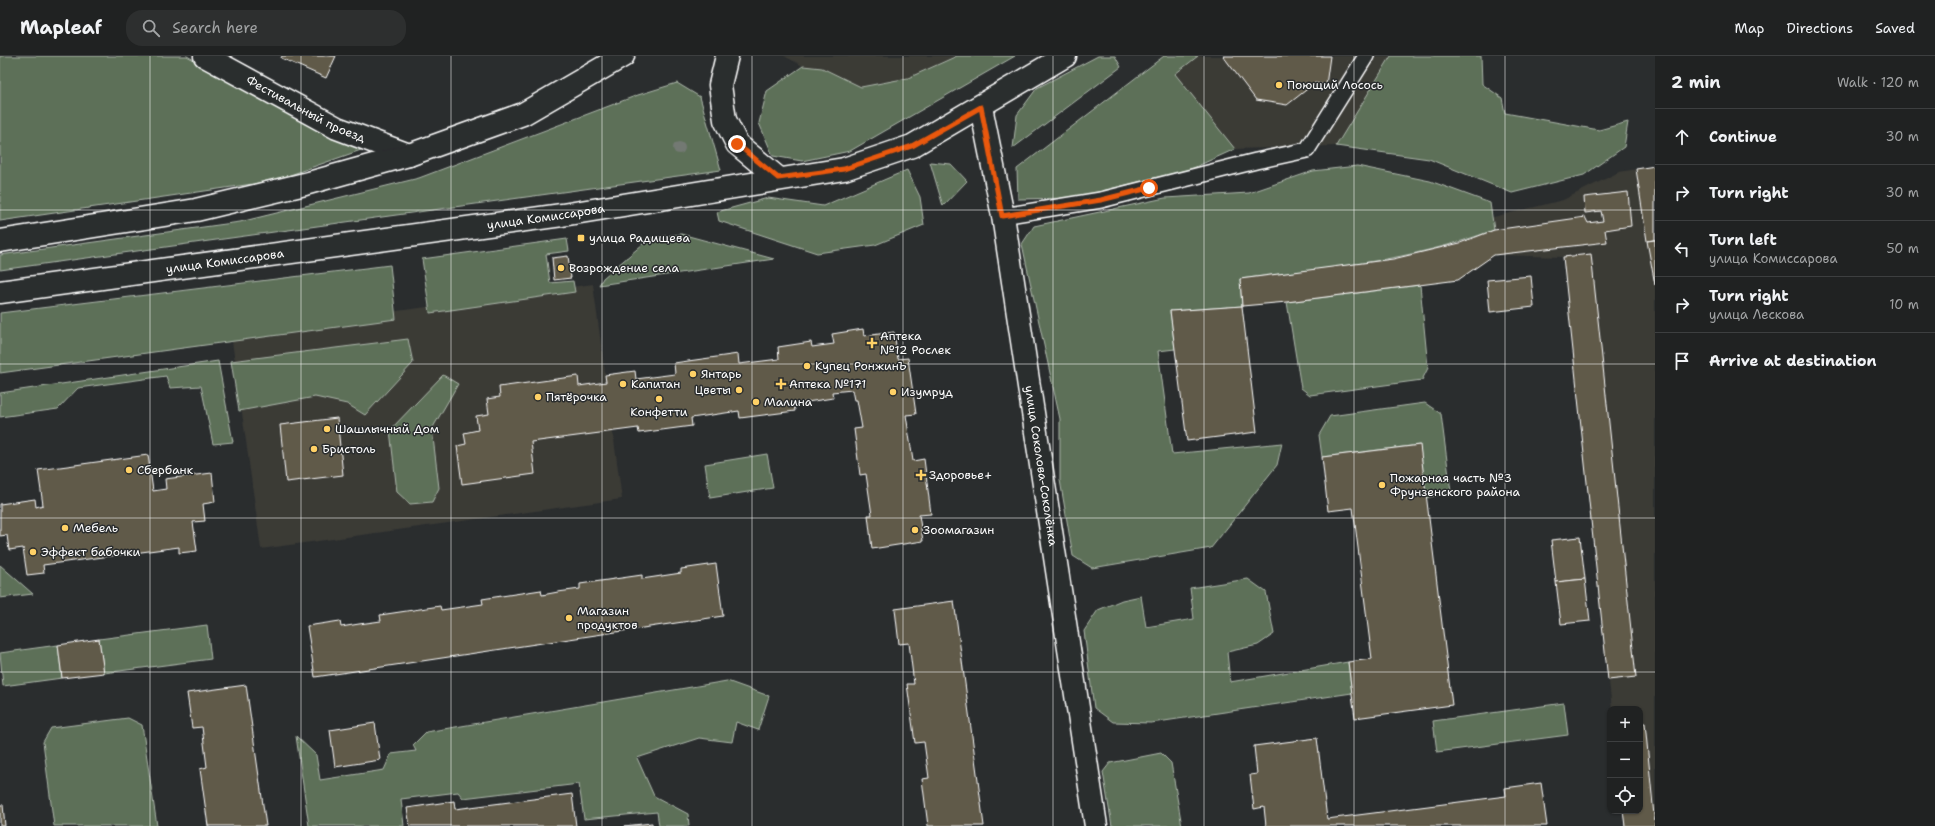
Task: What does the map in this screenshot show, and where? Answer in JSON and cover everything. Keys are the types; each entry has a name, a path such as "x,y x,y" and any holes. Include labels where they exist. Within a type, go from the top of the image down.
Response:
{"main road":[{"name":"Фестивальный проезд","path":"205,56 337,128 409,155"},
{"path":"0,241 196,210 305,184 409,155 523,114 623,56"},
{"path":"727,56 720,85 725,120 737,144 778,178"},
{"name":"улица Комиссарова","path":"0,292 562,215 778,178 844,169 912,146 981,107 1065,56"},
{"name":"улица Соколова-Соколёнка","path":"981,107 1002,216 1096,826"}],"lane":[{"path":"1002,216 1101,200 1256,161 1307,150 1366,56"}],"shaded area":[{"path":"784,56 957,56 908,78 861,88 822,68 803,66"},
{"path":"1198,56 1391,56 1336,146 1235,149 1175,74"},
{"path":"1655,166 1655,826 1625,826 1623,814 1643,814 1643,706 1612,706 1563,257 1494,255 1458,280 1287,302 1242,306 1240,279 1563,200 1619,172"},
{"path":"593,284 622,499 261,549 231,334"}],"green space":[{"path":"0,56 187,56 298,120 361,150 273,181 0,221"},
{"path":"957,56 1015,56 850,151 802,161 773,156 759,123 767,91 803,66 822,68 861,87 908,78"},
{"path":"1098,56 1115,56 1121,67 1013,148 1017,115 1037,88"},
{"path":"1164,56 1198,56 1175,74 1235,149 1191,169 1074,198 1018,199 1017,169"},
{"path":"1391,56 1481,56 1482,84 1502,98 1505,113 1599,130 1628,122 1624,147 1584,175 1512,193 1429,159 1336,146"},
{"path":"677,83 700,97 721,170 0,270 0,255 240,222 419,178 638,95"},
{"path":"930,162 951,164 967,181 943,206"},
{"path":"1357,166 1430,181 1490,203 1494,230 1463,241 1401,256 1337,267 1240,279 1242,306 1170,311 1175,349 1158,351 1172,454 1282,443 1277,465 1211,548 1092,568 1073,556 1060,480 1060,419 1022,244 1034,226 1165,198 1249,193 1313,171"},
{"path":"907,170 920,197 924,225 875,245 817,253 719,221 717,212 768,198 823,206"},
{"path":"681,234 774,259 599,285 603,278 650,238"},
{"path":"567,239 569,251 546,254 550,283 573,281 575,292 430,313 422,259"},
{"path":"390,265 396,319 0,373 0,313"},
{"path":"1420,285 1428,368 1422,380 1310,395 1301,388 1287,302"},
{"path":"408,339 413,363 365,415 347,404 315,397 239,411 231,361"},
{"path":"218,361 233,442 213,444 201,386 170,388 166,376 78,388 58,409 0,417 0,393"},
{"path":"443,375 458,384 432,429 439,488 432,502 410,504 397,492 390,430"},
{"path":"1425,403 1441,414 1451,492 1426,498 1419,445 1322,457 1319,435 1330,416"},
{"path":"767,454 773,488 710,498 705,464"},
{"path":"0,565 33,594 0,598"},
{"path":"1248,579 1266,592 1274,634 1258,645 1227,652 1230,682 1348,662 1352,693 1151,723 1113,722 1094,708 1084,631 1098,610 1122,600 1141,596 1146,627 1194,619 1190,588"},
{"path":"207,625 211,659 104,673 99,639"},
{"path":"58,645 62,678 3,686 0,653"},
{"path":"727,681 769,696 758,730 736,722 732,742 699,738 637,758 654,796 688,814 689,826 659,826 657,812 584,819 579,784 463,798 458,792 401,799 404,826 309,826 296,736 316,755 320,780 384,770 391,754 416,751 413,745 426,732"},
{"path":"1564,703 1568,735 1437,752 1433,721"},
{"path":"128,718 142,725 157,826 54,826 43,742 51,728"},
{"path":"1161,753 1171,763 1182,826 1112,826 1103,772 1110,763"}],"building":[{"path":"282,56 336,56 326,78 281,58"},
{"path":"1223,56 1330,56 1326,85 1315,83 1287,105 1256,100"},
{"path":"1655,166 1655,240 1647,241 1636,169"},
{"path":"1628,192 1631,226 1605,230 1607,242 1494,255 1458,280 1287,302 1242,306 1240,279 1393,259 1460,243 1494,230 1585,217 1588,223 1603,221 1601,211 1585,213 1584,197"},
{"path":"1655,240 1655,285 1647,241"},
{"path":"1591,254 1636,677 1608,680 1563,257"},
{"name":"Возрождение села","path":"568,256 571,278 554,280 552,258"},
{"path":"1531,276 1534,307 1490,312 1487,280"},
{"path":"1242,306 1257,432 1187,441 1170,311"},
{"path":"863,329 864,336 894,332 898,359 908,358 916,414 906,415 913,461 924,459 931,514 919,515 923,541 872,549 868,515 872,515 866,474 860,475 854,429 862,428 857,400 854,400 852,390 832,392 833,398 794,404 795,411 740,418 739,411 691,418 692,426 639,433 638,428 531,442 535,474 462,484 457,446 466,444 464,433 478,430 476,416 489,414 487,399 500,397 499,387 578,376 579,386 606,382 605,375 635,371 636,379 675,374 674,363 738,354 739,364 779,359 778,347 811,342 812,347 834,344 832,334"},
{"path":"337,418 343,475 286,482 280,425"},
{"path":"1420,445 1452,705 1355,718 1348,662 1372,659 1353,508 1328,511 1322,457"},
{"path":"148,455 153,491 166,489 165,479 212,473 215,502 203,504 205,521 193,522 197,551 179,553 179,547 43,565 44,573 27,575 23,548 9,550 7,535 0,536 0,504 35,499 36,507 43,505 38,470"},
{"path":"1580,537 1585,579 1556,582 1551,540"},
{"path":"716,564 723,616 315,677 307,626 340,621 341,627 381,621 380,615 440,606 441,610 483,604 482,599 541,590 542,595 580,589 580,584 642,575 642,579 681,573 681,569"},
{"path":"1585,579 1590,621 1561,624 1556,582"},
{"path":"954,601 984,826 928,826 922,779 929,778 924,742 915,743 907,684 914,684 909,643 899,644 895,609"},
{"path":"99,639 104,673 62,678 58,645"},
{"path":"246,685 266,826 208,826 200,769 207,767 202,727 192,728 187,693"},
{"path":"375,723 380,760 335,767 330,730"},
{"path":"1643,723 1645,723 1655,826 1625,826 1623,814 1643,814"},
{"path":"1317,738 1327,819 1506,796 1505,788 1541,783 1547,826 1266,826 1264,807 1254,809 1250,775 1257,774 1254,746"},
{"path":"572,794 576,826 410,826 407,808 454,801 455,809"},
{"path":"0,805 3,805 5,826 0,826"},
{"path":"652,823 652,826 624,826"}],"place":[{"name":"Поющий Лосось","path":"1279,85"},
{"name":"улица Радищева","path":"581,238"},
{"name":"Возрождение села","path":"561,268"},
{"name":"Аптека №12 Рослек","path":"872,343"},
{"name":"Купец РонжинЪ","path":"807,366"},
{"name":"Янтарь","path":"693,374"},
{"name":"Капитан","path":"623,384"},
{"name":"Аптека №171","path":"781,384"},
{"name":"Цветы","path":"739,390"},
{"name":"Изумруд","path":"893,392"},
{"name":"Пятёрочка","path":"538,397"},
{"name":"Конфетти","path":"659,399"},
{"name":"Малина","path":"756,402"},
{"name":"Шашлычный Дом","path":"327,429"},
{"name":"Бристоль","path":"314,449"},
{"name":"Сбербанк","path":"129,470"},
{"name":"Здоровье+","path":"921,475"},
{"name":"Пожарная часть №3 Фрунзенского района","path":"1382,485"},
{"name":"Мебель","path":"65,528"},
{"name":"Зоомагазин","path":"915,530"},
{"name":"Эффект бабочки","path":"33,552"},
{"name":"Магазин продуктов","path":"569,618"}],"route":[{"path":"737,144 778,178 844,169 912,146 981,107 1002,216 1101,200 1149,188"}]}
